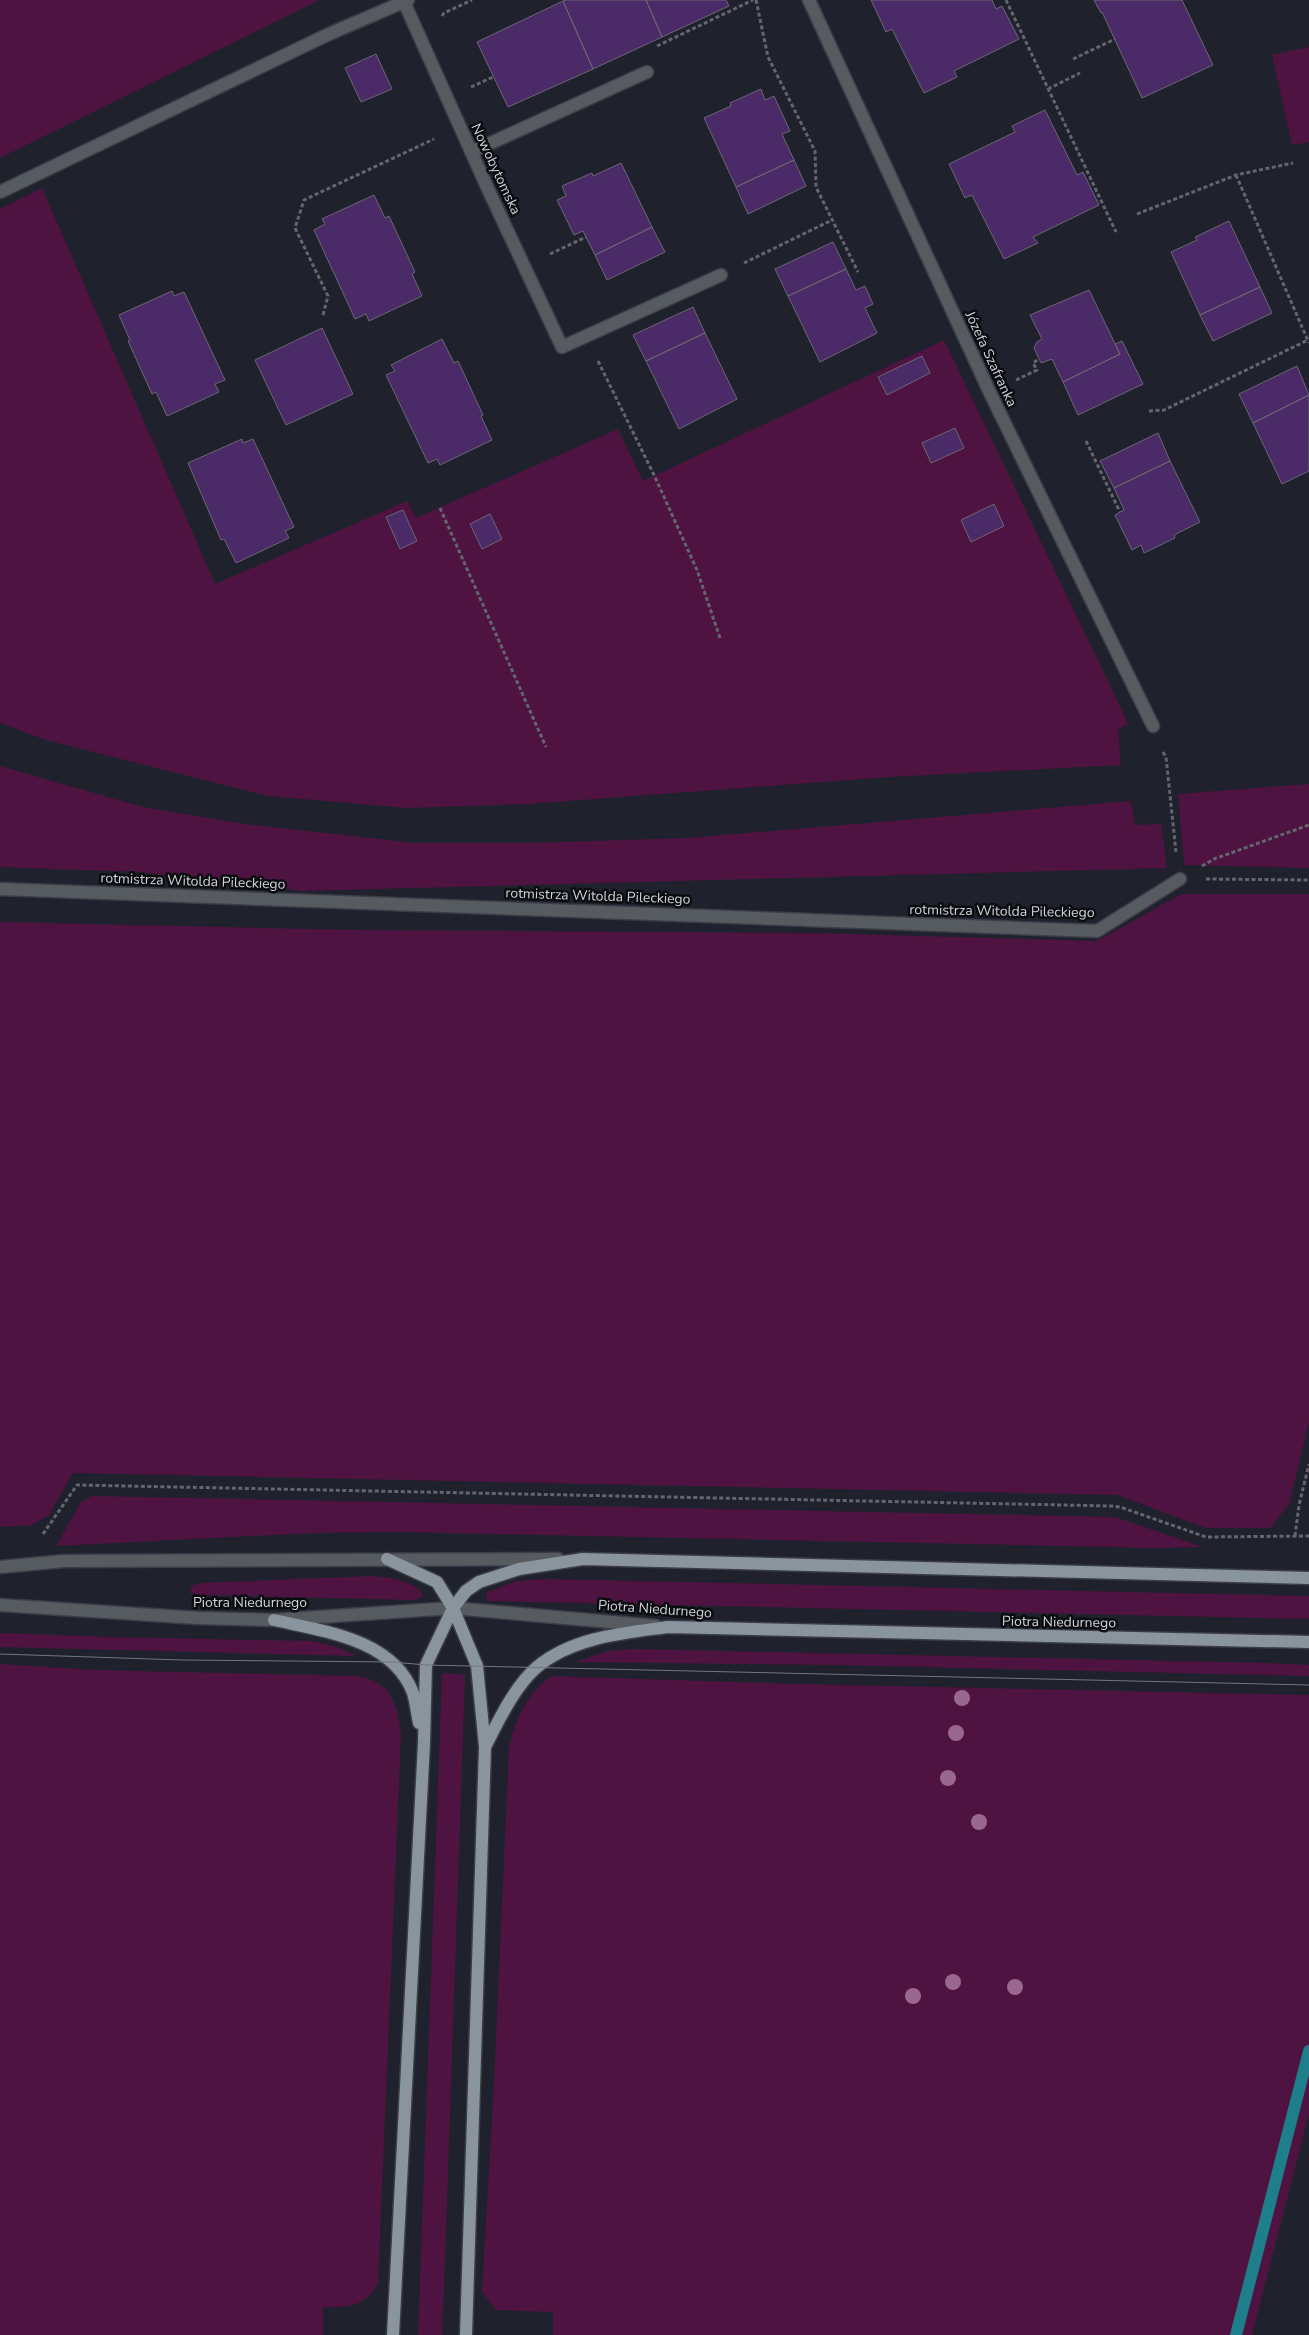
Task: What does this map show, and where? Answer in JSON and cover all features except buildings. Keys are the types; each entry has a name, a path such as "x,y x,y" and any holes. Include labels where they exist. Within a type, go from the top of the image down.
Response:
{"main road":[{"path":"387,1559 437,1582 453,1608 477,1666 485,1747 466,2335"},
{"path":"392,2335 424,1743 426,1665 453,1608 466,1592 488,1579 519,1569 583,1559 1309,1578"},
{"path":"274,1620 350,1637 393,1662 413,1692 424,1743"},
{"path":"485,1747 523,1683 537,1668 555,1655 594,1640 668,1627"},
{"name":"Piotra Niedurnego","path":"668,1627 1309,1642"}],"street":[{"name":"Józefa Szafranka","path":"810,0 990,393 1154,726"},
{"name":"Nowobytomska","path":"406,1 460,128 562,347 585,336"},
{"path":"0,192 329,34 406,1"},
{"path":"471,152 647,72"},
{"path":"585,336 721,275"},
{"name":"rotmistrza Witolda Pileckiego","path":"0,889 1097,930 1180,879"},
{"path":"0,1567 64,1561 583,1559"},
{"name":"Piotra Niedurnego","path":"0,1605 198,1618 274,1620 453,1608 668,1627"}],"path":[{"path":"756,0 768,57 815,151 816,187 858,272"},
{"path":"1006,0 1116,232"},
{"path":"1073,59 1115,39"},
{"path":"1048,89 1080,73"},
{"path":"466,90 493,77"},
{"path":"323,315 328,296 295,228 304,200 460,128"},
{"path":"1137,214 1236,175 1293,163"},
{"path":"1149,410 1164,410 1308,341 1236,175"},
{"path":"721,275 832,220"},
{"path":"585,336 655,477 689,553 720,638"},
{"path":"990,393 1037,370 1033,363 1040,359"},
{"path":"1086,440 1120,512"},
{"path":"440,508 546,747"},
{"path":"1154,726 1157,743 1166,757 1180,879"},
{"path":"1180,879 1214,859 1309,824"},
{"path":"1180,879 1309,880"},
{"path":"1295,1536 1299,1505 1309,1464"},
{"path":"41,1538 76,1485 1112,1506 1120,1507 1206,1537 1309,1536"}],"shaded area":[{"path":"0,0 319,0 0,158"},
{"path":"1309,47 1309,142 1292,145 1272,55"},
{"path":"42,188 215,584 407,501 416,518 618,429 643,481 944,340 1128,723 1118,730 1121,765 889,777 528,804 408,808 268,796 46,740 0,723 0,209"},
{"path":"0,766 143,807 245,824 414,843 531,843 687,838 1131,801 1135,825 1161,824 1167,868 303,891 139,872 0,867"},
{"path":"1309,784 1309,868 1184,865 1178,794"},
{"path":"1181,894 1309,894 1309,1422 1289,1504 1270,1528 1206,1528 1117,1495 73,1473 49,1515 32,1525 0,1527 0,922 358,930 815,933 1097,941"},
{"path":"92,1496 1115,1517 1203,1547 1156,1548 399,1532 311,1533 56,1546 81,1502"},
{"path":"372,1576 392,1578 404,1582 416,1587 423,1596 416,1600 200,1595 191,1593 190,1589 191,1586 200,1583"},
{"path":"545,1579 1309,1596 1309,1619 489,1601 486,1598 487,1592 517,1581"},
{"path":"0,1633 312,1641 338,1647 356,1656 0,1647"},
{"path":"633,1649 1269,1663 1309,1665 1309,1676 837,1665 575,1662 609,1651"},
{"path":"0,1664 94,1670 358,1676 378,1683 385,1689 394,1704 401,1734 378,2284 373,2292 361,2302 348,2306 323,2307 323,2335 0,2335"},
{"path":"442,1673 465,1675 445,2261 442,2335 418,2335"},
{"path":"553,1676 798,1684 1309,1695 1309,2114 1252,2335 553,2335 553,2312 496,2310 482,2292 494,2082 509,1747 519,1717 530,1697 544,1681"}],"waterway":[{"path":"1236,2335 1309,2051"}],"tram line":[{"path":"0,1654 182,1660 393,1662 426,1665 1309,1685"}]}
